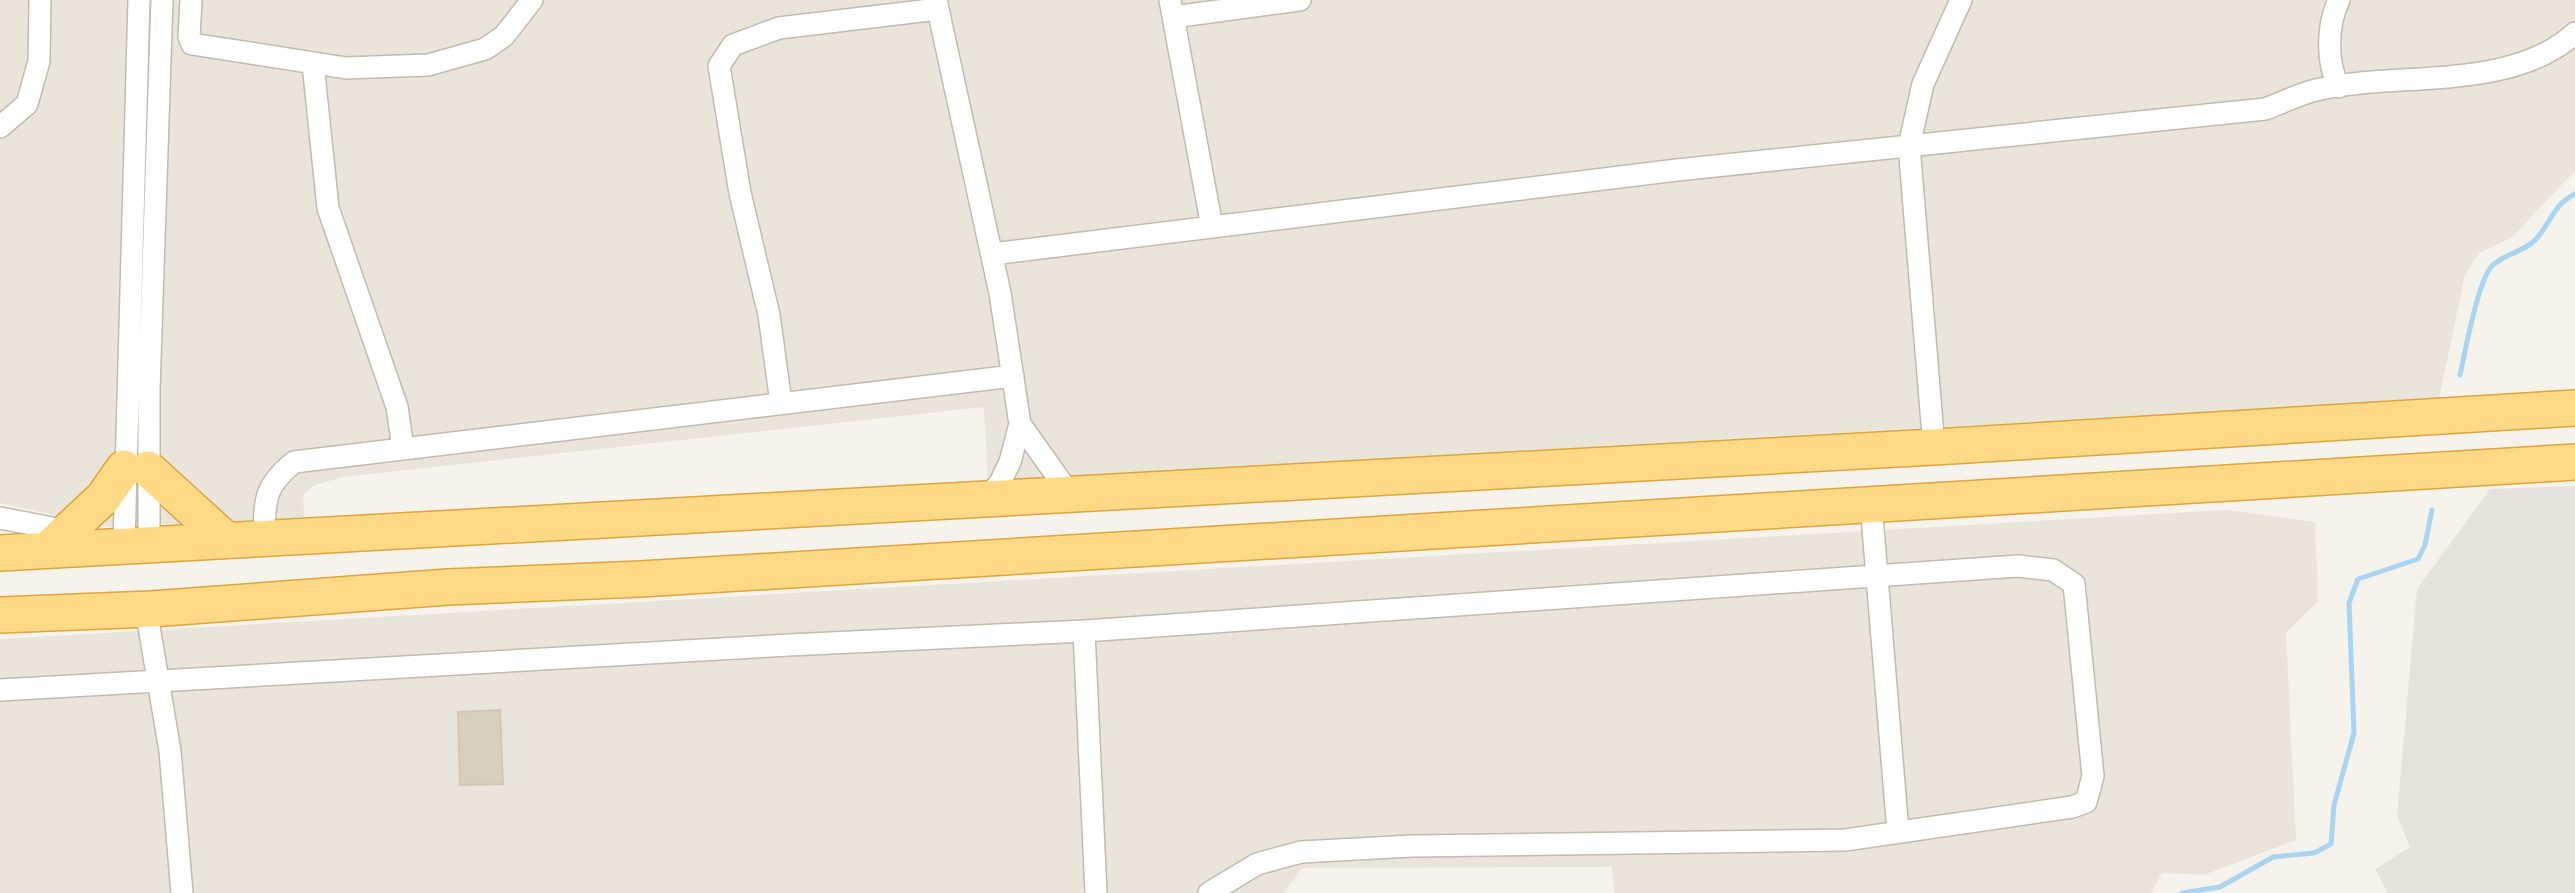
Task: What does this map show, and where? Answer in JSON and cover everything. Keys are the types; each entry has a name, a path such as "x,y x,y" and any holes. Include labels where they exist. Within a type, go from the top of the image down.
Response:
{"highway":[{"path":"0,553 58,540 137,543 226,540 1934,447 2575,408"},
{"path":"0,615 146,609 448,587 668,577 2575,462"},
{"path":"58,540 136,468 226,540"}],"street":[{"path":"0,127 27,104 39,61 40,0"},
{"path":"137,543 139,0"},
{"path":"136,468 162,0"},
{"path":"191,0 189,37 192,44 279,55 313,64 346,68 428,65 485,50 520,19 532,0"},
{"path":"1212,227 1171,8 1300,0"},
{"path":"1934,447 1909,146 1923,84 1961,0"},
{"path":"2339,0 2331,29 2330,66 2339,87"},
{"path":"782,403 769,315 740,193 719,66 733,45 779,28 937,4 992,254 1020,424 1010,462 1000,483 987,497"},
{"path":"992,254 1677,170 2265,109 2315,90 2479,73 2532,60 2575,33"},
{"path":"313,64 328,208 397,407 403,448"},
{"path":"264,538 265,500 275,477 294,462 1013,376"},
{"path":"1020,424 1069,493"},
{"path":"1871,504 1898,832"},
{"path":"0,518 58,540"},
{"path":"0,690 1084,631 1877,578 2018,566 2053,570 2074,584 2093,776 2085,802 2072,807 1845,840 1412,846 1301,852 1257,864 1209,893"},
{"path":"146,609 170,751 183,893"},
{"path":"1084,631 1096,893"}],"shaded area":[{"path":"0,0 2575,0 2575,171 2511,238 2479,253 2465,275 2439,399 988,481 984,407 343,477 315,485 303,495 304,518 109,527 0,503"},
{"path":"2575,486 2575,893 2388,893 2375,869 2410,847 2397,816 2417,589 2490,489"},
{"path":"2227,510 2315,522 2318,601 2286,633 2296,840 2204,875 2162,873 2151,893 1614,893 1612,867 1302,868 1284,893 0,893 0,639"}],"building":[{"path":"500,710 503,784 460,785 458,712"}],"waterway":[{"path":"2460,375 2482,286 2492,266 2532,243 2557,208 2575,194"},
{"path":"2182,893 2220,887 2273,857 2314,853 2331,844 2334,805 2354,733 2349,603 2358,579 2418,559 2425,545 2432,510"}]}
